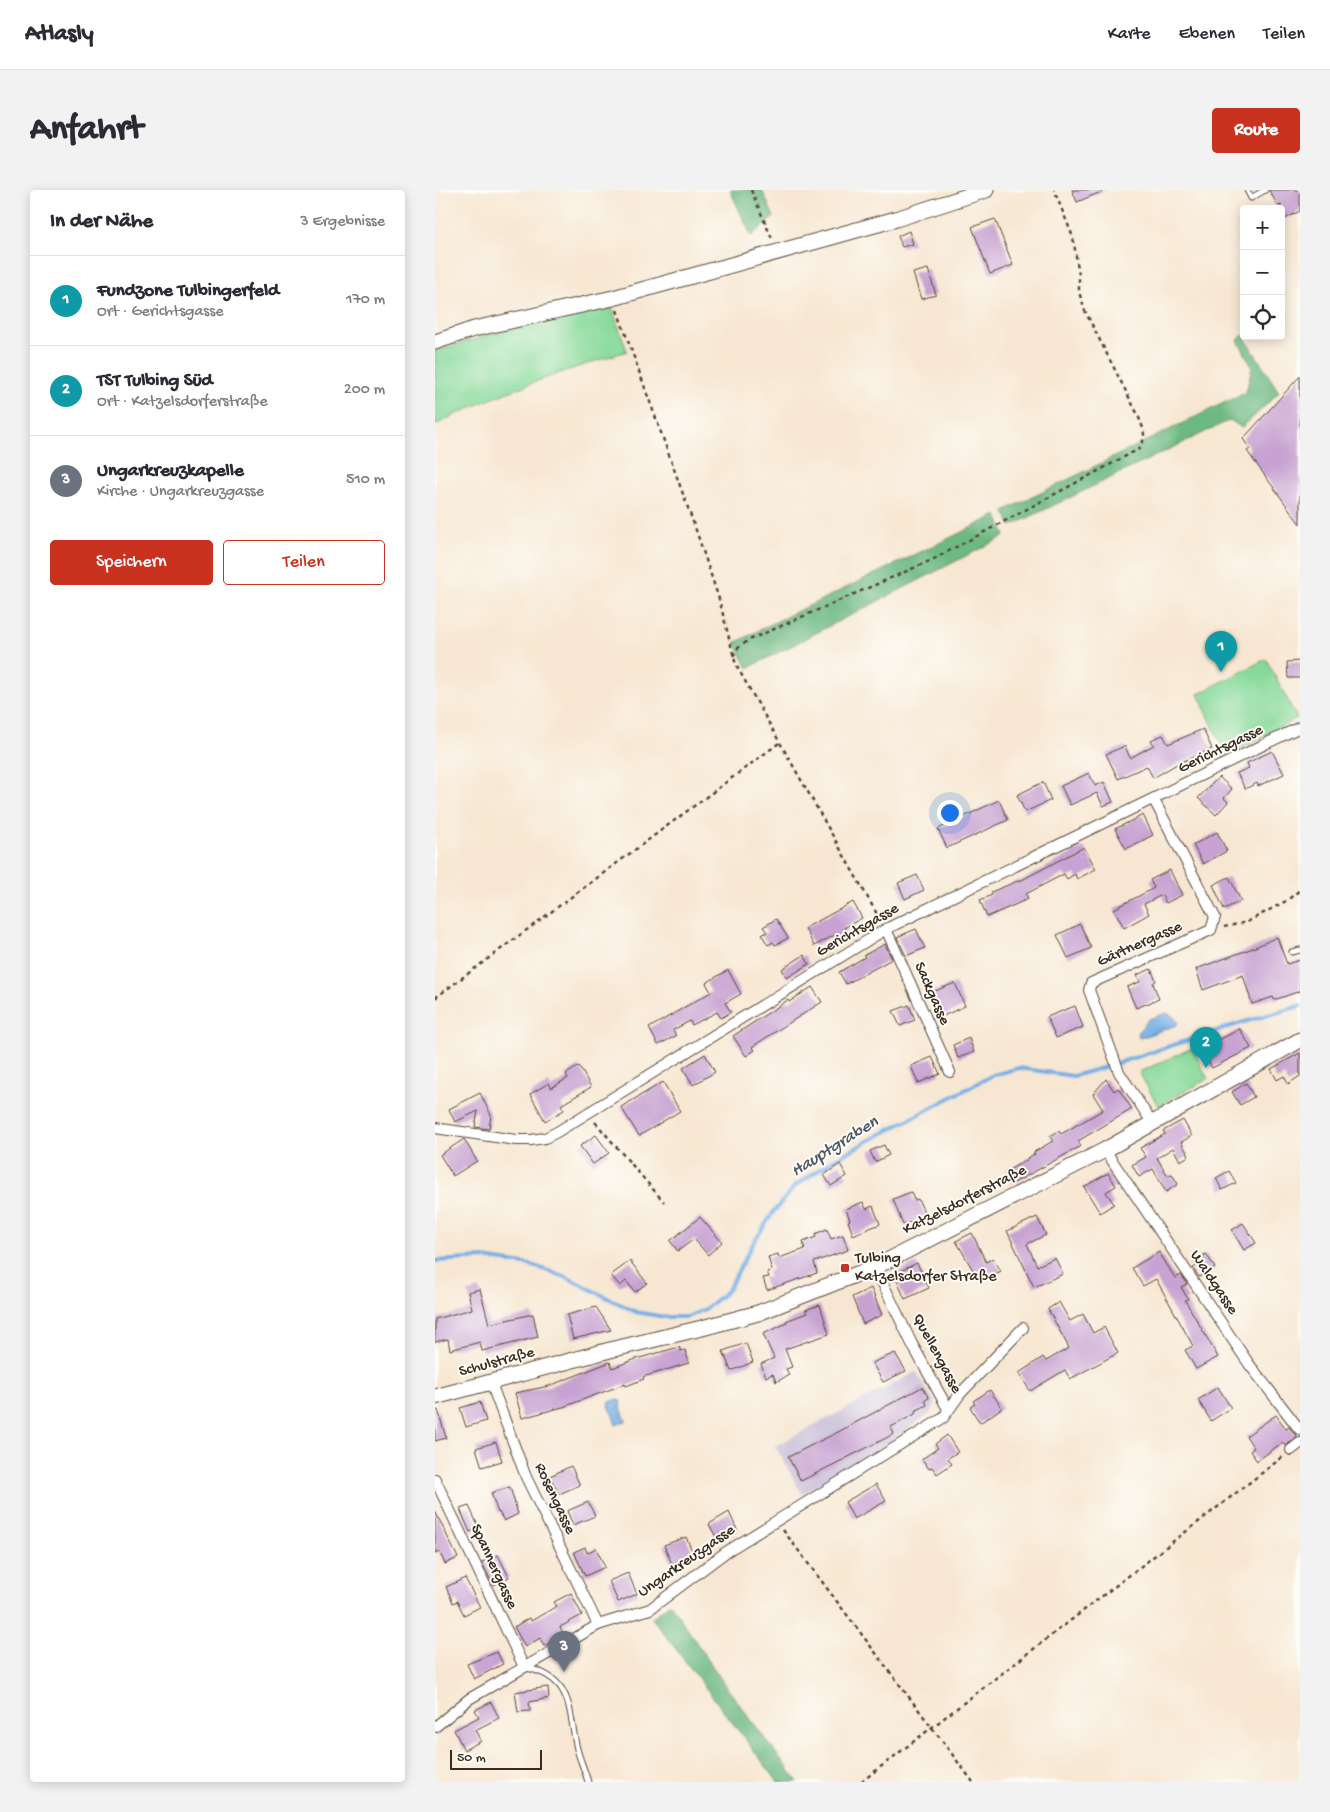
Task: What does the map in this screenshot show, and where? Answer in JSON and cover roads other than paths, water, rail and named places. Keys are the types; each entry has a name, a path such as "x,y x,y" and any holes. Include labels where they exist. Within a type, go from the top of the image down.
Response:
{"street":[{"path":"435,342 474,329 613,298 896,219 986,190"},
{"name":"Gerichtsgasse","path":"435,1128 515,1140 545,1138 886,929 1154,800 1300,727"},
{"name":"Gärtnergasse","path":"1153,1124 1119,1072 1089,990 1091,983 1211,930 1215,917 1154,800"},
{"name":"Sackgasse","path":"886,929 950,1072"},
{"name":"Katzelsdorferstraße","path":"569,1362 758,1312 875,1267 1105,1150 1300,1040"},
{"name":"Waldgasse","path":"1105,1150 1249,1364 1300,1430"},
{"name":"Quellengasse","path":"875,1267 912,1344 949,1409 960,1394 1023,1328"},
{"name":"Schulstraße","path":"435,1397 569,1362"},
{"name":"Rosengasse","path":"491,1383 525,1477 598,1625"},
{"name":"Ungarkreuzgasse","path":"435,1727 469,1699 598,1625 650,1609 726,1552 943,1418 949,1409"},
{"path":"1291,1450 1300,1443"},
{"name":"Spannergasse","path":"435,1479 524,1667"}],"lane":[{"path":"1247,190 1251,198 1265,190"},
{"path":"1293,952 1300,950"},
{"path":"524,1667 541,1671 561,1686 568,1700 577,1749 588,1782"}],"water":[{"path":"1166,1013 1172,1015 1178,1023 1177,1025 1140,1038 1138,1037 1139,1031 1149,1019"},
{"path":"617,1399 621,1401 620,1405 626,1421 616,1425 608,1402"}],"waterway":[{"name":"Hauptgraben","path":"435,1261 484,1258 531,1265 566,1277 636,1312 665,1317 687,1317 705,1309 728,1290 752,1245 774,1211 795,1186 830,1162 993,1075 1019,1068 1073,1076 1300,1006"}],"place":[{"name":"Fundzone Tulbingerfeld","path":"1221,672"},
{"name":"TST Tulbing Süd","path":"1206,1068"},
{"name":"Tulbing Katzelsdorfer Straße","path":"845,1268"},
{"name":"Ungarkreuzkapelle","path":"564,1672"}]}
